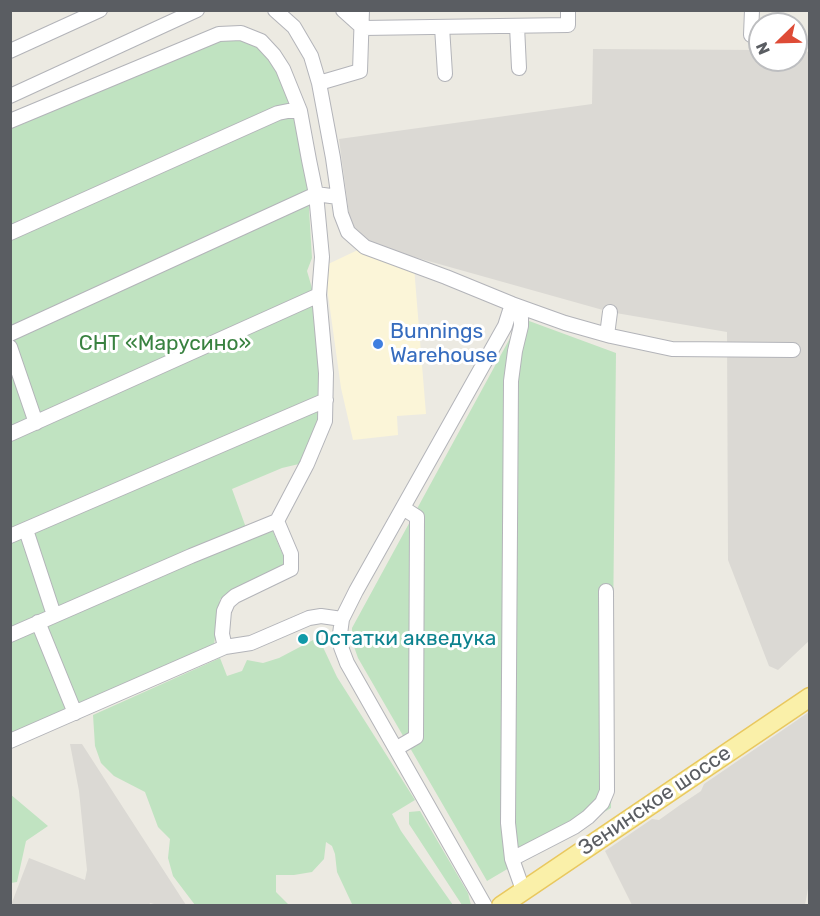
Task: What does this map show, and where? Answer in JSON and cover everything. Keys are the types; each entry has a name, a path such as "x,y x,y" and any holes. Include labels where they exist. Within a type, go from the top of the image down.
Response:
{"main road":[{"name":"Зенинское шоссе","path":"501,906 810,697"}],"street":[{"path":"10,51 100,10"},
{"path":"10,96 197,10"},
{"path":"275,10 294,27 311,56 320,82 344,224 348,232 365,247 512,304 607,335 672,349 793,350"},
{"path":"344,10 363,28 568,25 568,10"},
{"path":"320,82 360,71 362,10"},
{"path":"517,26 519,68"},
{"path":"442,27 445,74"},
{"path":"10,121 219,34 231,32 252,36 261,41 283,69 300,111 316,194 322,256 320,295 326,373 325,421 307,464 277,521 10,635"},
{"path":"10,233 278,113 300,111"},
{"path":"10,334 316,194 338,197"},
{"path":"10,434 320,295"},
{"path":"485,906 347,663 340,641 342,619 505,326 512,304"},
{"path":"512,304 521,318 511,381 508,823 512,859 523,890"},
{"path":"607,335 610,312"},
{"path":"10,347 36,423"},
{"path":"10,536 326,400"},
{"path":"397,748 416,737 417,517 403,508"},
{"path":"225,647 222,633 224,610 228,602 235,596 291,569 291,554 277,521"},
{"path":"26,530 54,615"},
{"path":"512,859 588,818 602,803 607,791 606,591"},
{"path":"10,741 225,647 251,643 321,615 342,619"},
{"path":"38,622 75,713"}],"shaded area":[{"path":"593,49 748,50 748,72 808,72 809,53 810,640 778,670 769,666 728,560 727,332 610,312 364,243 351,229 339,139 592,104"},
{"name":"Bunnings Warehouse","path":"362,248 414,267 426,414 397,416 398,435 353,440 341,388 324,266"},
{"path":"809,712 810,878 805,905 632,905 605,851 652,819 659,820 701,791 704,784"},
{"path":"70,744 82,744 186,905 150,903 149,906 11,905 29,858 85,880 87,870 79,791"}],"green space":[{"name":"СНТ «Марусино»","path":"241,36 256,42 277,68 291,105 306,160 312,258 307,271 316,302 322,419 299,464 282,468 232,489 249,536 271,527 286,562 283,569 220,599 214,645 11,737 11,129 222,37"},
{"path":"521,318 616,353 611,808 487,881 358,658 352,641 352,628"},
{"path":"315,639 322,645 337,677 415,800 392,814 401,831 453,905 351,905 337,872 332,846 326,842 324,859 312,872 276,875 276,892 289,905 195,905 173,876 168,858 170,839 158,827 145,792 114,776 101,763 95,746 93,715 220,658 227,676 242,671 247,660 263,663 279,658"},
{"path":"10,794 48,826 26,841 17,882 11,883"},
{"path":"420,811 468,893 471,905 462,905 409,824 409,812"}],"place":[{"name":"Bunnings Warehouse","path":"378,344"},
{"name":"Остатки акведука","path":"303,639"}]}
